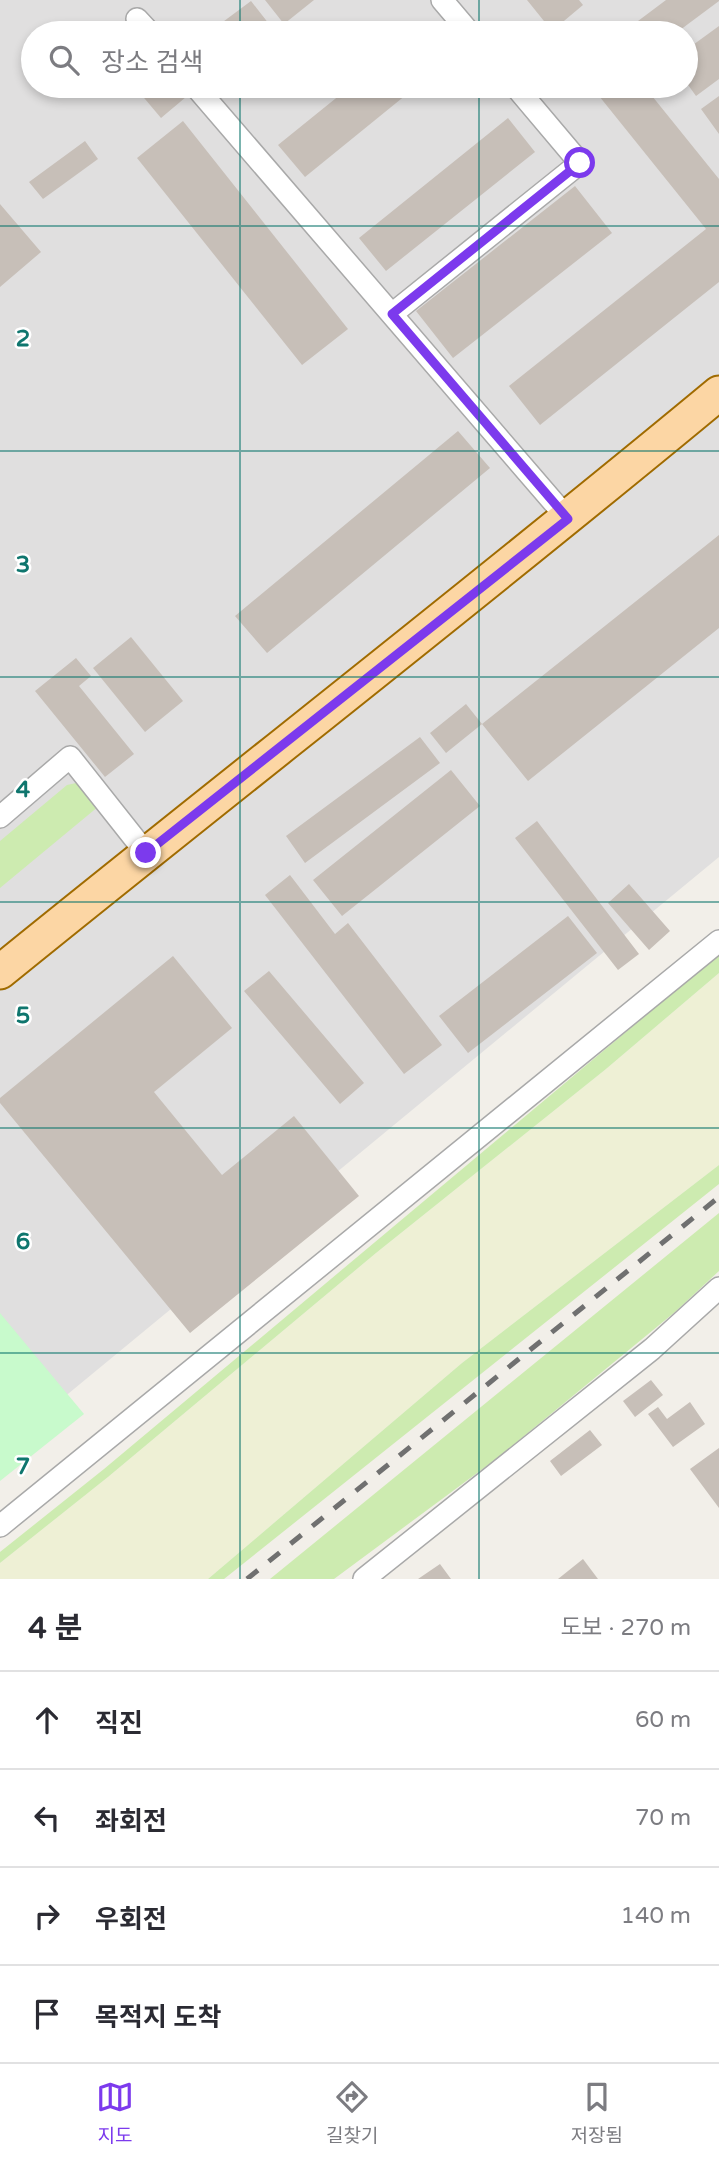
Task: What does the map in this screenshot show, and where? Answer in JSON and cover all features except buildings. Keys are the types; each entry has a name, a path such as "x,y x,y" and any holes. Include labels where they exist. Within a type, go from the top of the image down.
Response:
{"main road":[{"path":"0,972 568,519 719,393"}],"street":[{"path":"442,0 460,21"},
{"path":"205,98 568,519"},
{"path":"392,314 580,163 525,98"},
{"path":"0,817 70,757 146,853"},
{"path":"0,1526 719,941"},
{"path":"364,1579 652,1349 719,1288"}],"shaded area":[{"path":"0,0 719,0 719,857 0,1450"}],"green space":[{"path":"76,783 99,806 0,888 0,841 67,785"},
{"path":"719,954 719,973 606,1069 376,1253 108,1477 0,1563 0,1552 104,1469"},
{"path":"719,973 719,1165 462,1363 208,1579 0,1579 0,1563 108,1477 376,1253 606,1069"},
{"path":"719,1165 719,1184 224,1579 208,1579 462,1363"},
{"path":"719,1213 719,1271 675,1312 496,1459 334,1579 270,1579"},
{"path":"0,1313 84,1414 0,1481"}],"railway":[{"path":"247,1579 719,1197"}],"route":[{"path":"146,853 568,519 392,314 580,163"}]}
